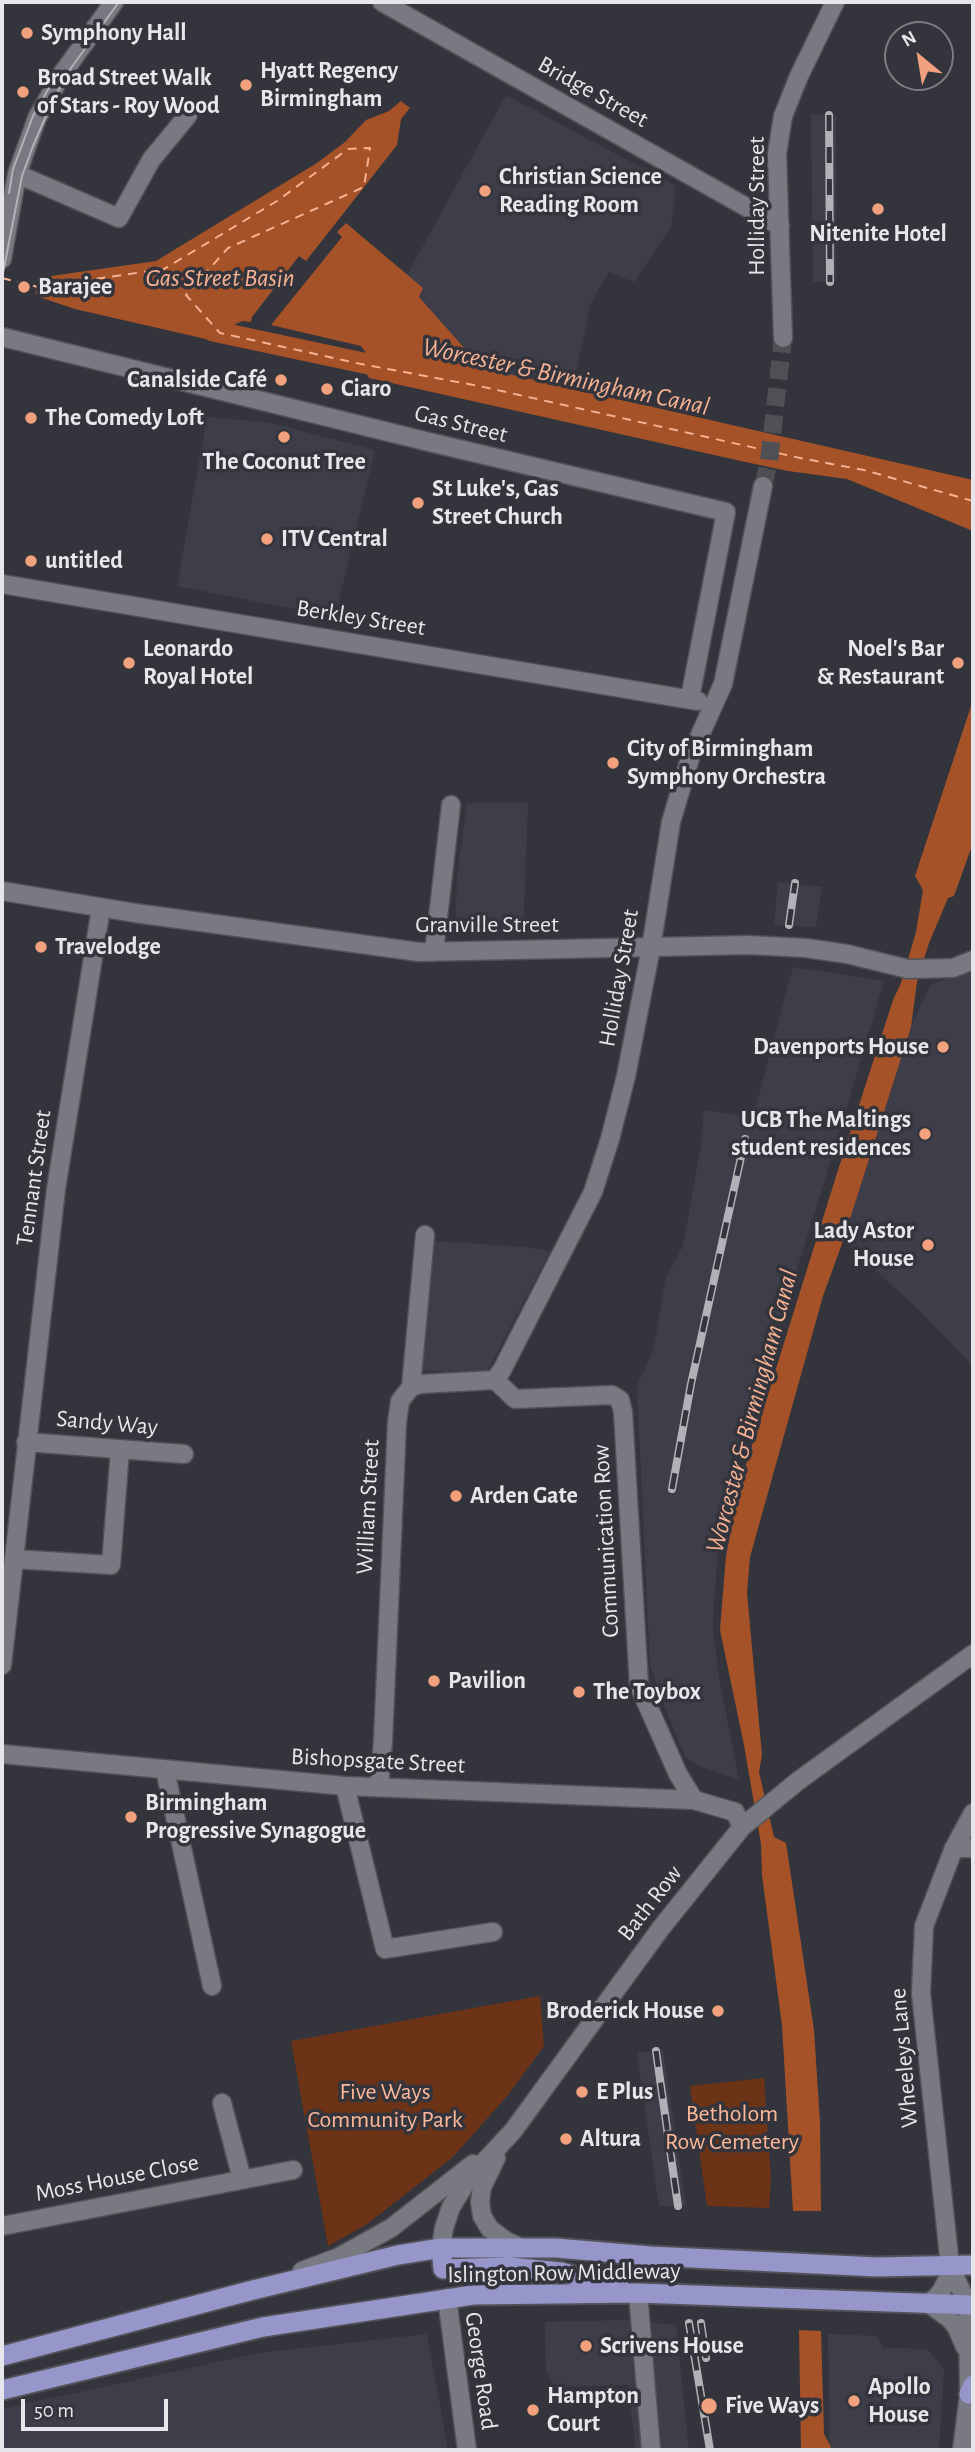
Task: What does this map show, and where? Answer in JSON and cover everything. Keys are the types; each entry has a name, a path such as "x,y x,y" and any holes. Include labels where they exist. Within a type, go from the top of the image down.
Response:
{"highway":[{"name":"Islington Row Middleway","path":"2,2356 253,2290 398,2255 441,2248 556,2248 851,2266 973,2265"},
{"path":"441,2248 443,2269 510,2267 561,2272 638,2293"},
{"name":"Islington Row Middleway","path":"2,2390 263,2327 473,2295 638,2293 971,2305"}],"street":[{"path":"2,258 17,174 37,118 62,74 114,2"},
{"name":"Bridge Street","path":"383,2 780,226"},
{"name":"Holliday Street","path":"783,338 777,154 783,116 835,2"},
{"path":"17,174 119,218 151,160 188,115"},
{"name":"Gas Street","path":"2,337 726,512 690,698"},
{"name":"Holliday Street","path":"495,1380 593,1192 626,1076 651,948 671,822 680,786 711,706 723,684 763,486"},
{"name":"Berkley Street","path":"2,584 690,698 711,706"},
{"path":"433,952 451,805"},
{"name":"Granville Street","path":"2,891 101,908 433,952 748,945 797,947 847,954 908,969 953,968 973,960"},
{"name":"Tennant Street","path":"2,1665 56,1189 101,908"},
{"name":"William Street","path":"379,1787 397,1422 400,1401 411,1387 425,1235"},
{"path":"411,1387 421,1384 495,1380"},
{"name":"Communication Row","path":"495,1380 515,1399 612,1395 620,1400 623,1412 639,1686 678,1774 694,1800"},
{"name":"Sandy Way","path":"26,1442 184,1454"},
{"path":"14,1559 111,1564 120,1450"},
{"name":"Bath Row","path":"441,2248 444,2228 452,2207 469,2178 513,2131 661,1928 746,1823 798,1781 972,1655"},
{"name":"Bishopsgate Street","path":"2,1754 345,1786 694,1800 735,1812 746,1823"},
{"path":"165,1770 212,1986"},
{"path":"345,1786 385,1949 493,1932"},
{"name":"Wheeleys Lane","path":"971,2305 950,2266 921,1993 924,1926 954,1848 973,1813"},
{"path":"954,1848 973,1848"},
{"path":"222,2103 242,2179"},
{"path":"513,2131 492,2164 482,2188 480,2202 482,2217 490,2229 506,2241 522,2248"},
{"path":"253,2290 339,2257 391,2228 513,2131"},
{"name":"Moss House Close","path":"2,2226 293,2170"},
{"path":"950,2266 942,2290 928,2303 950,2319 968,2352"},
{"path":"638,2293 650,2450"},
{"name":"George Road","path":"447,2298 467,2450"},
{"path":"962,2450 971,2390 968,2352 971,2305"}],"shaded area":[{"path":"506,95 676,186 671,227 634,282 609,272 591,302 569,405 479,386 482,368 418,297 423,288 407,275"},
{"path":"811,115 836,115 836,282 813,282"},
{"name":"ITV Central","path":"207,417 267,422 375,450 335,617 177,586"},
{"path":"467,803 528,803 523,932 455,931 457,877"},
{"path":"778,882 822,887 816,927 774,925"},
{"path":"793,967 884,981 731,1480 720,1532 713,1632 739,1780 697,1765 686,1758 650,1665 637,1386 653,1351 666,1278 683,1246 701,1145 704,1110 753,1117"},
{"name":"UCB The Maltings student residences","path":"973,969 973,1366 918,1309 843,1241 911,1027 930,985"},
{"path":"434,1241 550,1251 487,1372 420,1371"},
{"path":"663,2050 686,2206 659,2206 637,2053"},
{"path":"627,2320 676,2325 689,2450 636,2450 628,2385 555,2387 546,2370 545,2322"},
{"path":"427,2334 448,2450 2,2450 2,2409 259,2353"},
{"path":"828,2334 877,2336 883,2348 927,2349 944,2369 939,2450 830,2450"}],"green space":[{"name":"Five Ways Community Park","path":"540,1996 544,2046 507,2096 453,2157 366,2225 328,2246 291,2041"},
{"name":"Betholom Row Cemetery","path":"764,2078 771,2179 769,2208 707,2206 690,2086"}],"water":[{"name":"Gas Street Basin","path":"401,101 410,108 401,119 397,145 306,261 299,256 252,317 251,322 242,321 232,326 241,334 241,338 232,345 75,309 42,298 2,274 38,284 51,276 156,261 317,163 345,142 366,120 389,111"},
{"path":"346,223 423,288 419,297 482,368 973,480 973,531 847,479 788,471 369,378 361,364 369,357 361,346 271,325 342,237 337,232"},
{"path":"973,700 973,843 954,896 948,898 929,943 917,982 911,1027 823,1296 750,1557 747,1593 762,1755 759,1772 774,1837 786,1843 814,2030 820,2122 821,2211 793,2211 782,2025 762,1875 761,1844 720,1630 726,1556 740,1484 916,932 923,890 915,876"},
{"path":"799,2330 821,2331 824,2434 831,2447 829,2450 801,2450"}],"pier":[{"path":"2,271 37,280 44,276 38,283 34,298 2,289"}],"waterway":[{"name":"Worcester & Birmingham Canal","path":"213,331 387,368"}],"ferry route":[{"path":"2,278 38,287 164,269 277,201 348,149 370,148 364,187 228,248 186,295 220,333 864,470 973,501"}],"tunnel":[{"path":"763,486 769,461 783,338"}],"tram line":[{"path":"2,278 22,176 33,146 53,100 71,68 119,2"},
{"path":"9,193 13,169 33,116 50,86"}],"railway":[{"path":"829,115 830,282"},
{"path":"789,925 795,883"},
{"path":"672,1489 691,1384 745,1139"},
{"path":"656,2051 678,2206"},
{"path":"689,2323 710,2450"},
{"path":"701,2323 706,2358"}],"place":[{"name":"Symphony Hall","path":"27,33"},
{"name":"Hyatt Regency Birmingham","path":"246,85"},
{"name":"Broad Street Walk of Stars - Roy Wood","path":"23,92"},
{"name":"Christian Science Reading Room","path":"485,191"},
{"name":"Nitenite Hotel","path":"878,209"},
{"name":"Barajee","path":"24,287"},
{"name":"Canalside Café","path":"281,380"},
{"name":"Ciaro","path":"327,389"},
{"name":"The Comedy Loft","path":"31,418"},
{"name":"The Coconut Tree","path":"284,437"},
{"name":"St Luke's, Gas Street Church","path":"418,503"},
{"name":"ITV Central","path":"267,539"},
{"name":"untitled","path":"31,561"},
{"name":"Leonardo Royal Hotel","path":"129,663"},
{"name":"Noel's Bar & Restaurant","path":"958,663"},
{"name":"City of Birmingham Symphony Orchestra","path":"613,763"},
{"name":"Travelodge","path":"41,947"},
{"name":"Davenports House","path":"943,1047"},
{"name":"UCB The Maltings student residences","path":"925,1134"},
{"name":"Lady Astor House","path":"928,1245"},
{"name":"Arden Gate","path":"456,1496"},
{"name":"Pavilion","path":"434,1681"},
{"name":"The Toybox","path":"579,1692"},
{"name":"Birmingham Progressive Synagogue","path":"131,1817"},
{"name":"Broderick House","path":"718,2011"},
{"name":"E Plus","path":"582,2092"},
{"name":"Altura","path":"566,2139"},
{"name":"Scrivens House","path":"586,2346"},
{"name":"Apollo House","path":"854,2401"},
{"name":"Five Ways","path":"709,2406"},
{"name":"Hampton Court","path":"533,2410"}]}
